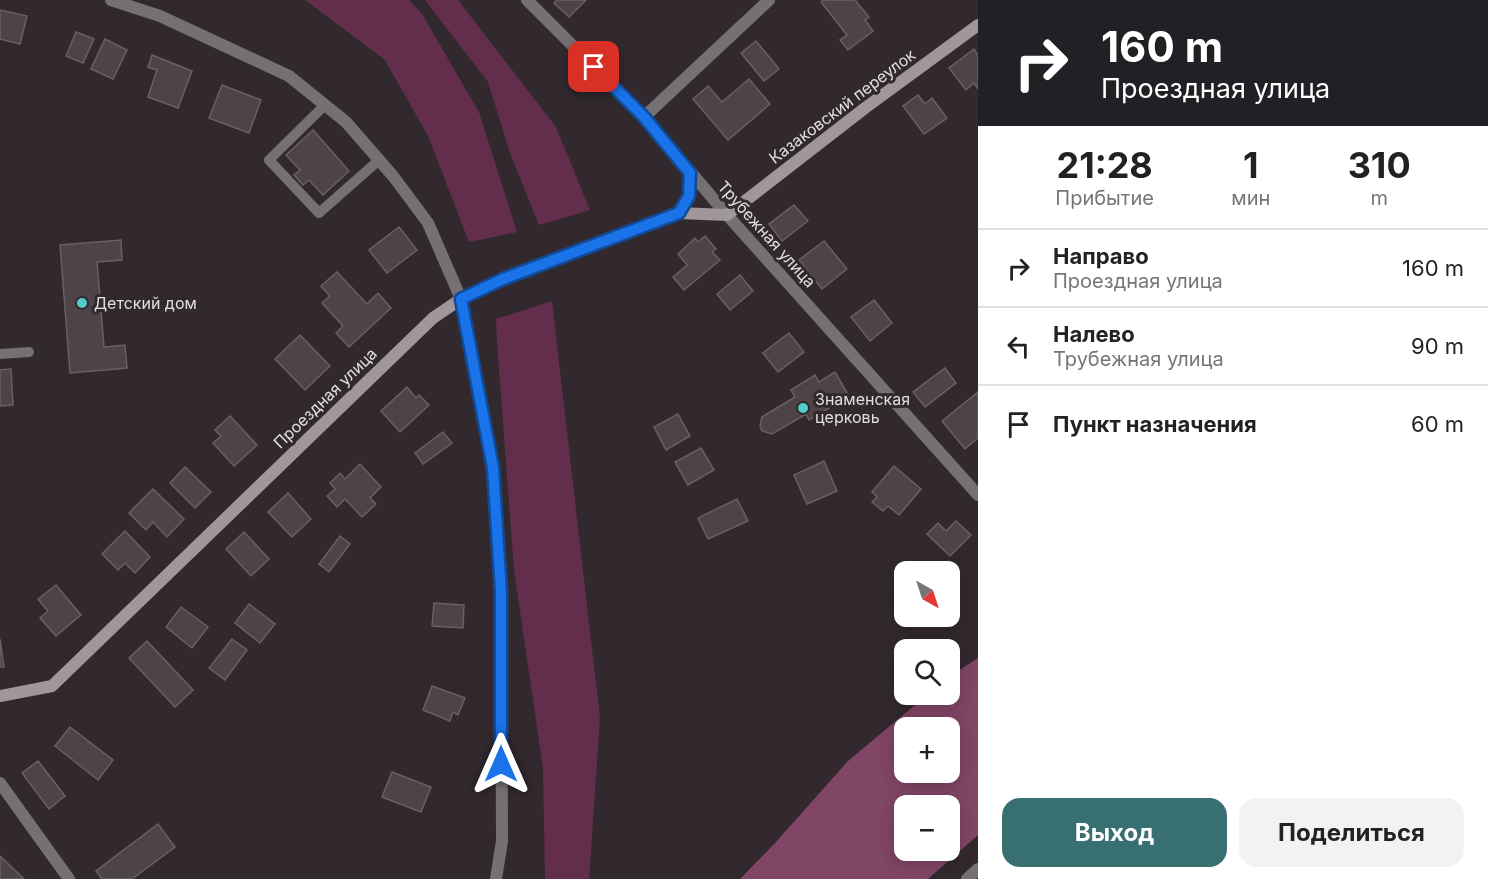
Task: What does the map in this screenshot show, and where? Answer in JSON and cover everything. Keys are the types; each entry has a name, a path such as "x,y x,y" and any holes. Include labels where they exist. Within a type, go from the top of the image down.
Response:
{"street":[{"path":"111,0 160,16 289,76 346,122 428,223 461,299 493,468 501,592 502,841 496,879"},
{"name":"Трубежная улица","path":"527,0 644,117 727,215 978,495"},
{"path":"644,117 768,0"},
{"name":"Казаковский переулок","path":"727,215 865,108 978,25"},
{"path":"679,213 689,196 690,173"},
{"name":"Проездная улица","path":"0,696 52,686 433,318 461,299 503,279 679,213 727,215"},
{"path":"0,783 69,879"},
{"path":"967,879 978,869"}],"lane":[{"path":"325,105 269,160 319,213 379,160"},
{"path":"0,354 29,352"}],"shaded area":[{"path":"305,0 409,0 422,14 479,112 517,232 469,242 428,136 385,60"},
{"path":"425,0 458,0 556,127 590,210 539,225 510,153 488,82"},
{"path":"552,301 600,718 589,879 545,879 543,768 514,570 497,342 496,319"},
{"path":"978,658 978,835 960,851 960,795 894,795 894,861 948,861 928,879 740,879 848,761 894,723 894,783 960,783 960,717 901,717 915,705 960,705 960,670"}],"building":[{"path":"557,0 586,0 569,17 554,3"},
{"path":"823,0 855,0 869,17 865,20 873,31 848,50 840,40 847,35 821,2"},
{"path":"0,10 27,16 20,44 0,39"},
{"path":"76,32 94,39 83,63 66,56"},
{"path":"105,39 127,50 113,79 91,69"},
{"path":"756,41 779,69 764,81 741,53"},
{"path":"974,49 978,55 978,89 974,83 966,90 949,68"},
{"path":"152,55 192,71 178,108 148,97 157,70 148,67"},
{"path":"749,79 770,104 728,140 693,99 708,86 722,102"},
{"path":"222,85 261,100 249,133 209,118"},
{"path":"918,95 925,104 932,98 947,118 924,134 903,106"},
{"path":"313,130 349,171 323,195 309,180 303,185 294,175 300,170 286,155"},
{"path":"794,205 808,221 782,241 769,224"},
{"path":"399,227 417,250 387,273 369,250"},
{"path":"705,236 716,249 712,252 720,260 684,290 673,277 687,265 678,254 695,238 698,242"},
{"name":"Детский дом","path":"121,240 122,260 97,262 104,347 125,345 127,368 70,373 60,245"},
{"path":"824,241 847,269 822,289 799,260"},
{"path":"337,272 367,304 378,293 391,308 349,347 336,333 343,326 322,303 330,296 321,286"},
{"path":"740,275 753,291 730,310 717,294"},
{"path":"874,300 892,323 870,341 851,317"},
{"path":"789,333 804,352 778,372 763,353"},
{"path":"300,335 330,366 305,390 275,359"},
{"path":"945,368 956,383 925,407 913,392"},
{"path":"11,369 13,405 0,406 0,370"},
{"name":"Знаменская церковь","path":"835,372 849,396 809,420 806,414 772,434 762,431 760,426 762,417 795,397 791,390 815,375 819,382"},
{"path":"407,387 416,398 419,395 429,405 400,432 381,411"},
{"path":"978,392 978,438 965,449 942,421"},
{"path":"678,414 690,436 666,450 654,427"},
{"path":"230,416 257,445 234,466 213,443 221,436 215,430"},
{"path":"443,432 452,443 423,464 415,453"},
{"path":"701,448 714,470 688,485 675,462"},
{"path":"824,461 837,491 807,504 794,475"},
{"path":"360,464 381,487 370,498 376,504 362,517 345,499 337,507 327,496 335,489 330,483 340,473 345,479"},
{"path":"894,466 921,489 899,515 888,506 883,511 872,502 877,497 872,492"},
{"path":"185,467 211,492 195,508 170,483"},
{"path":"153,489 184,519 167,537 153,522 146,530 129,513"},
{"path":"288,493 311,519 292,537 268,512"},
{"path":"737,499 748,521 708,539 698,518"},
{"path":"956,521 971,535 950,556 927,534 938,523 946,531"},
{"path":"125,531 150,557 135,573 125,563 118,570 102,554"},
{"path":"244,532 269,559 251,576 226,549"},
{"path":"340,536 350,544 329,572 319,564"},
{"path":"56,585 81,615 56,636 40,618 48,611 38,599"},
{"path":"434,603 464,605 463,628 432,626"},
{"path":"249,604 275,624 260,643 235,623"},
{"path":"181,607 208,627 192,648 166,627"},
{"path":"0,639 4,667 0,667"},
{"path":"232,639 247,650 225,680 209,668"},
{"path":"147,641 193,690 175,707 129,658"},
{"path":"432,686 465,698 458,715 453,712 450,721 423,710"},
{"path":"70,727 113,760 98,780 55,746"},
{"path":"38,761 65,796 49,809 22,773"},
{"path":"392,772 431,787 421,812 382,797"},
{"path":"158,824 175,847 132,879 102,879 96,871"},
{"path":"0,856 24,879 0,879"}],"place":[{"name":"Детский дом","path":"82,303"},
{"name":"Знаменская церковь","path":"803,408"}],"route":[{"path":"501,764 501,592 493,468 461,299 503,279 679,213 689,196 690,173 644,117 594,67"}]}
